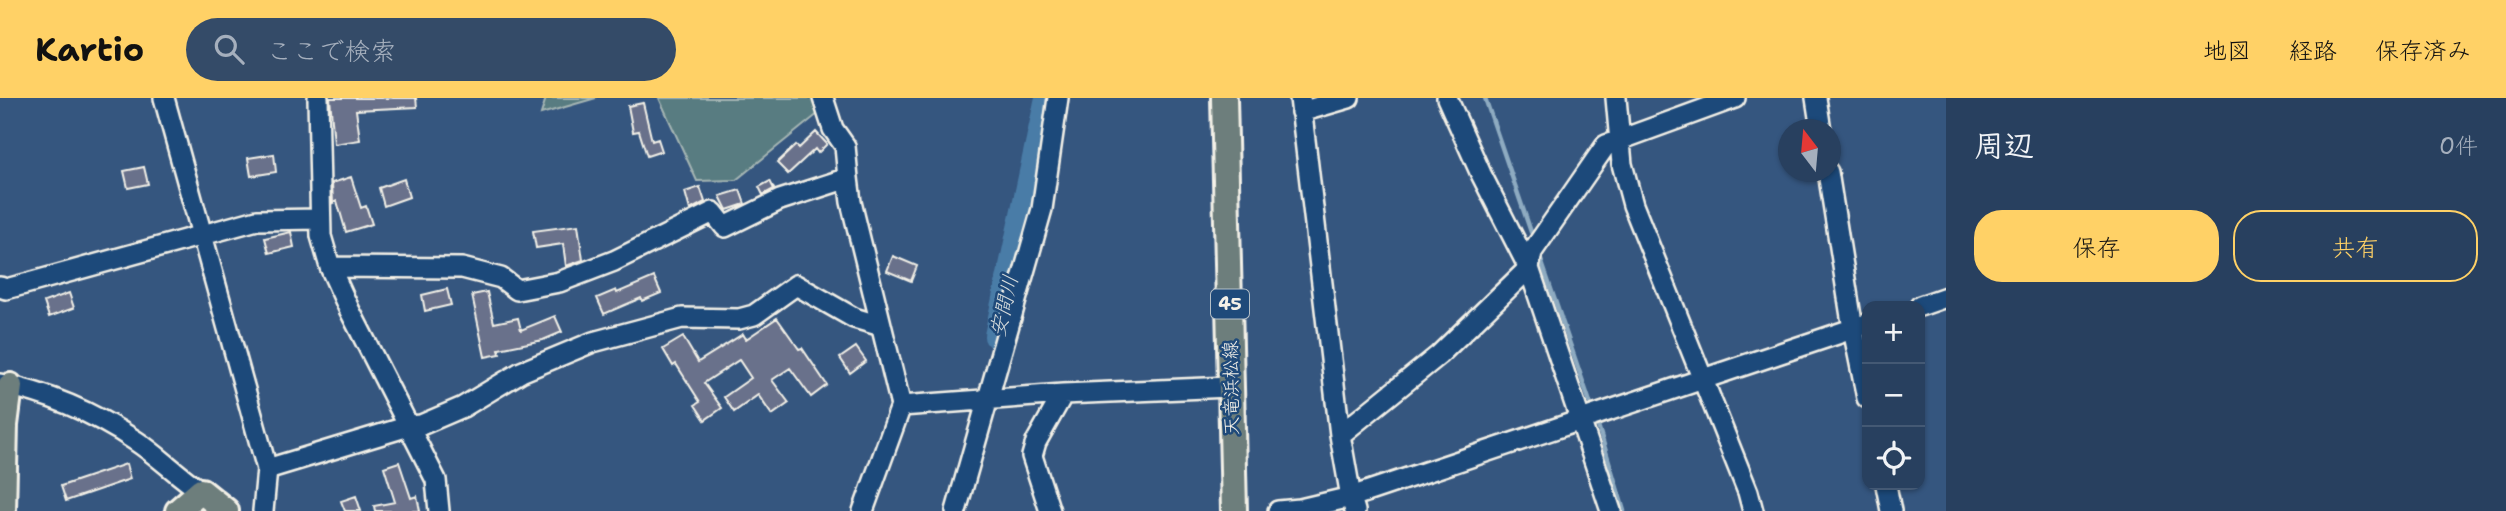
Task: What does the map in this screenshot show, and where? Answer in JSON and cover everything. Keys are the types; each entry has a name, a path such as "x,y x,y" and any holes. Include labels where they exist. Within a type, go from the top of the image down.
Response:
{"main road":[{"name":"天竜浜松線","path":"1224,98 1234,511"},
{"path":"3,511 5,385"},
{"path":"178,511 201,491 226,511"}],"street":[{"path":"164,98 267,469 263,511"},
{"path":"318,98 321,236 330,267 349,310 436,480 439,511"},
{"path":"823,98 833,129 845,146 851,202 901,406 863,511"},
{"path":"956,511 982,400 1042,209 1058,98"},
{"path":"1349,98 1301,105 1340,435 1353,504"},
{"path":"1447,98 1481,174 1529,268 1590,416 1611,511"},
{"path":"1616,98 1622,164 1633,205 1753,511"},
{"path":"1340,435 1439,355 1529,268 1532,252 1606,145 1735,98"},
{"path":"1816,98 1819,119"},
{"path":"330,267 462,268 500,278 517,290 559,282 614,261 713,212 726,227 780,200 848,178"},
{"path":"1830,182 1860,326 1864,364"},
{"path":"0,287 15,286 257,219 320,219"},
{"path":"267,469 409,426 421,425 463,407 521,372 593,342 681,318 739,319 754,315 796,285 855,318 881,326"},
{"path":"1925,304 1946,297"},
{"path":"1278,511 1353,504 1590,416 1860,326"},
{"path":"5,385 48,396 92,414 136,441 201,491"},
{"path":"901,406 1063,394 1230,387"},
{"path":"1051,511 1032,456 1036,442 1063,394"},
{"path":"1887,490 1891,511"}],"green space":[{"path":"546,98 596,98 541,114"},
{"path":"659,98 814,98 819,113 736,180 697,181"}],"building":[{"path":"330,98 416,98 417,107 356,110 360,140 334,144"},
{"path":"643,103 652,141 658,139 662,151 647,156 639,131 633,132 628,106"},
{"path":"816,132 827,144 818,153 815,149 788,174 777,163 796,145 799,148"},
{"path":"274,154 276,172 251,176 248,158"},
{"path":"144,167 148,184 128,188 124,171"},
{"path":"351,177 361,208 366,206 372,224 346,232 337,201 333,203 332,183"},
{"path":"404,179 409,197 384,206 379,188"},
{"path":"770,181 774,189 763,195 759,187"},
{"path":"700,187 705,202 690,210 685,192"},
{"path":"740,190 745,204 727,210 720,196"},
{"path":"578,225 583,260 566,266 563,244 536,248 533,231"},
{"path":"291,232 294,247 269,253 265,238"},
{"path":"893,256 917,266 911,281 887,271"},
{"path":"654,277 661,293 642,301 641,298 604,314 597,298 616,290 617,293"},
{"path":"447,289 451,305 425,311 422,295"},
{"path":"487,292 494,323 518,318 521,330 555,316 562,332 543,340 499,349 500,354 485,357 472,295"},
{"path":"69,293 74,308 49,317 44,302"},
{"path":"777,318 827,385 811,397 790,368 772,380 789,403 772,415 758,395 734,412 724,397 751,378 739,360 704,383 722,408 705,420 695,405 700,402 663,349 683,337 698,362 743,334 746,339"},
{"path":"856,347 866,361 850,373 840,358"},
{"path":"399,462 411,498 417,496 420,511 375,511 374,506 395,502 384,467"},
{"path":"126,464 130,479 66,501 61,486"},
{"path":"356,496 361,511 345,511 341,501"}],"waterway":[{"name":"安間川","path":"997,336 1048,98"},
{"path":"1485,98 1531,232"},
{"path":"1541,260 1593,411"},
{"path":"1596,419 1624,511"}]}
